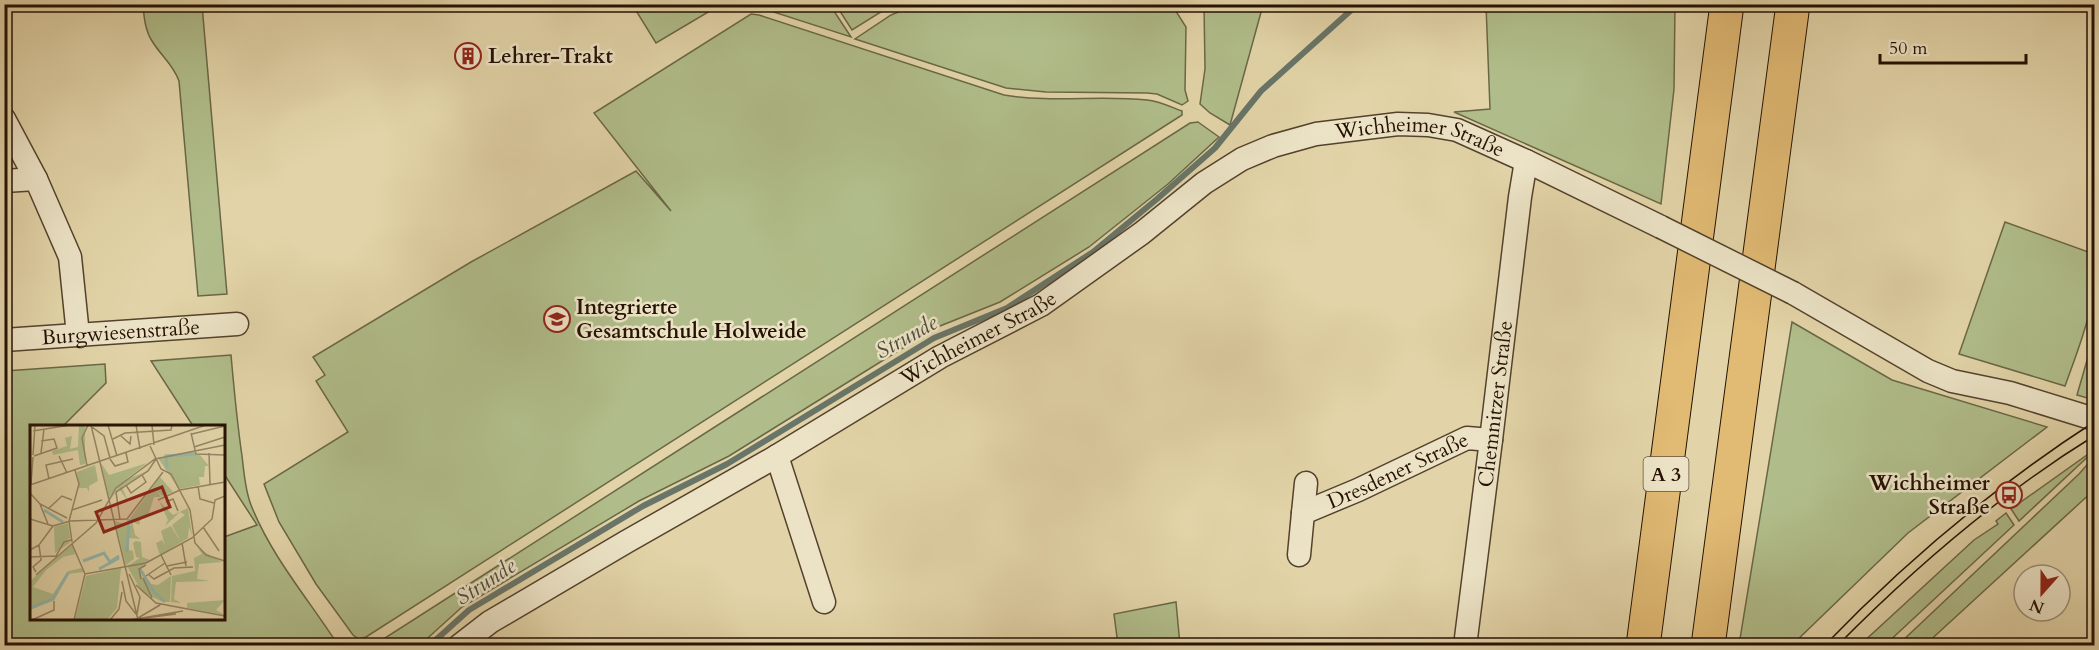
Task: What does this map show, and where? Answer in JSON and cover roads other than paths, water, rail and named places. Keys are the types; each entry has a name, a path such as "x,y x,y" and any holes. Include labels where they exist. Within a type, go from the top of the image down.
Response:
{"highway":[{"name":"A 3","path":"1644,645 1727,4"},
{"path":"1708,645 1793,4"}],"street":[{"path":"4,119 36,179 70,257 78,335"},
{"name":"Wichheimer Straße","path":"459,645 484,626 777,456 940,357 1041,305 1142,233 1204,183 1242,159 1273,146 1316,134 1353,128 1398,124 1428,125 1457,130 1661,226 1793,293 1928,371 1952,381 2010,393 2094,419"},
{"name":"Chemnitzer Straße","path":"1465,645 1526,161"},
{"path":"4,181 36,179"},
{"name":"Burgwiesenstraße","path":"4,340 237,324"},
{"name":"Dresdener Straße","path":"1303,513 1358,490 1467,438 1491,440"},
{"path":"777,456 824,602"},
{"name":"Dresdener Straße","path":"1299,555 1306,483"}],"waterway":[{"name":"Strunde","path":"429,646 469,610 643,506 727,464 934,338 1007,308 1093,252 1215,148 1261,91 1358,4"}],"tram line":[{"path":"1824,646 1887,584 1953,526 2022,472 2094,422"},
{"path":"1837,646 1897,588 1960,533 2025,482 2094,436"}],"place":[{"name":"Lehrer-Trakt","path":"468,56"},
{"name":"Integrierte Gesamtschule Holweide","path":"557,319"},
{"name":"Wichheimer Straße","path":"2009,495"}]}
